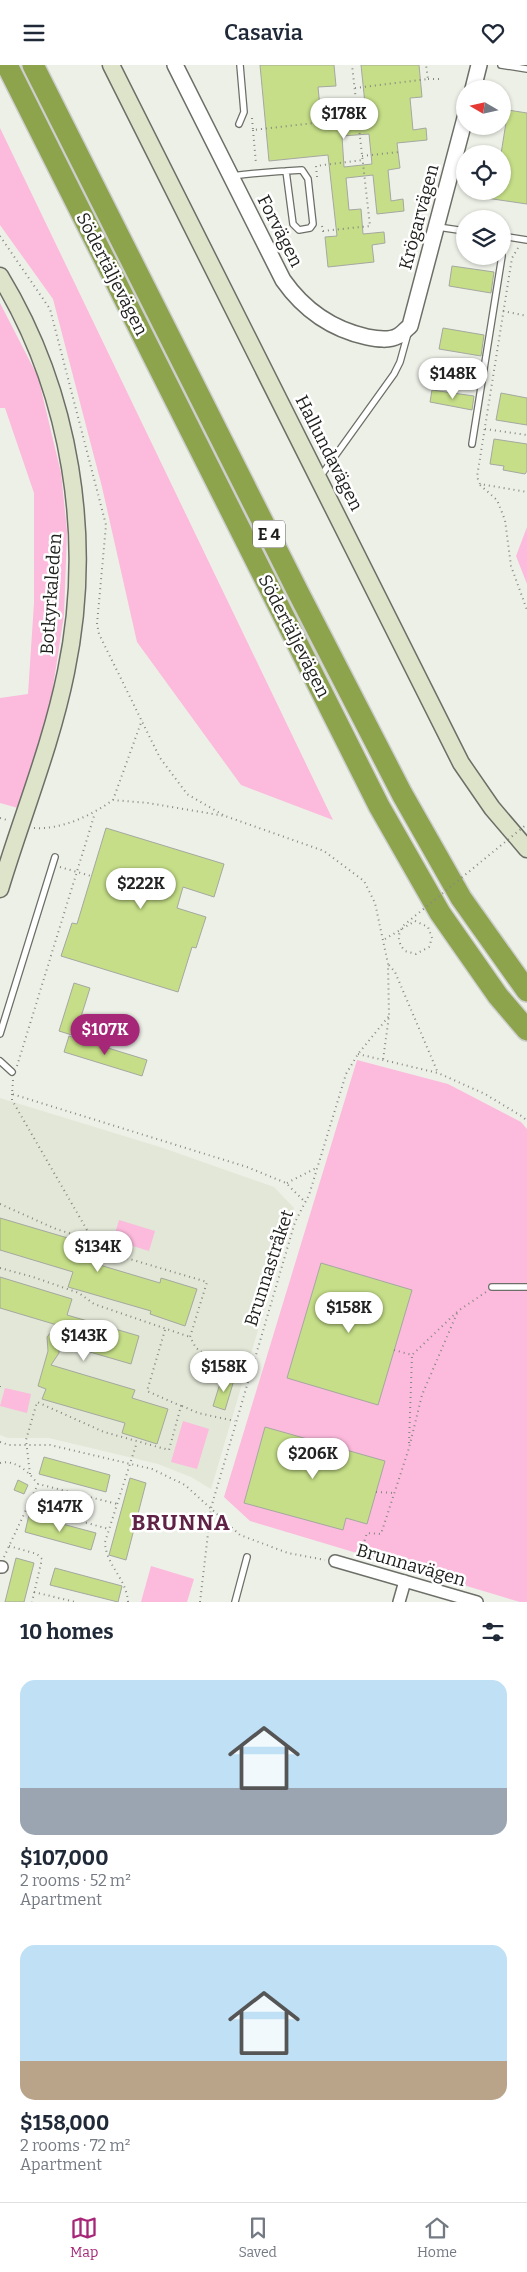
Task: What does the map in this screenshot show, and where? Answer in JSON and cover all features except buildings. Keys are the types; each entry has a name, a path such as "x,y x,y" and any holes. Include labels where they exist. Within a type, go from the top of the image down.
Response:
{"highway":[{"name":"Södertäljevägen","path":"7,65 379,806 440,913 498,996 527,1030"},
{"name":"Södertäljevägen","path":"32,65 402,794 461,898 527,991"}],"main road":[{"name":"Hallundavägen","path":"111,65 461,763 492,808 527,849"},
{"name":"Botkyrkaleden","path":"0,275 28,327 52,389 70,470 77,553 74,613 66,671 49,739 0,889"}],"street":[{"name":"Forvägen","path":"175,65 283,280 308,308 323,320 336,327 372,338 385,339 397,337 410,326"},
{"path":"475,80 479,65"},
{"name":"Krögarvägen","path":"410,326 460,135"},
{"name":"Brunnavägen","path":"335,1561 477,1602"},
{"path":"399,1602 406,1581"}],"lane":[{"path":"239,123 244,112 240,65"},
{"path":"501,65 527,69"},
{"path":"230,176 257,173 286,171 302,170 307,175 314,224 310,229 299,230 293,224 286,171"},
{"path":"436,226 456,229"},
{"path":"511,238 527,240"},
{"path":"472,444 501,265"},
{"path":"319,479 394,374 400,362 410,326"},
{"path":"0,1034 55,857"},
{"path":"0,1061 12,1072"},
{"path":"492,1287 527,1287"},
{"path":"234,1602 248,1557"}],"path":[{"path":"322,222 323,231 370,227 352,65"},
{"path":"426,65 428,79"},
{"path":"355,88 440,79"},
{"path":"251,111 257,173"},
{"path":"253,129 358,118"},
{"path":"318,184 316,165 399,152"},
{"path":"0,236 50,309 106,525 97,624 99,634 160,758 187,794 225,816"},
{"path":"526,248 516,249 514,252 477,477 480,484 497,500 505,519 511,566 527,610"},
{"path":"503,311 527,316"},
{"path":"485,429 527,435"},
{"path":"480,484 527,492"},
{"path":"34,828 46,829 95,813 113,800 142,720"},
{"path":"113,800 148,803 225,816 324,851 364,881 375,903 388,964 389,1016 384,1060"},
{"path":"95,813 12,1084 12,1100 87,1229 88,1239 96,1249 207,1283 190,1337"},
{"path":"0,818 10,820"},
{"path":"384,939 415,921 428,927 432,938 429,947 416,954 405,951 399,942 399,933 404,925 527,824"},
{"path":"53,865 92,876"},
{"path":"388,964 395,972 438,1073"},
{"name":"Brunnastråket","path":"200,1602 211,1507 294,1222 309,1195 344,1080 358,1054 389,1016"},
{"path":"358,1054 438,1073 485,1094 527,1121"},
{"path":"12,1093 247,1167 286,1183 304,1201"},
{"path":"286,1183 318,1167"},
{"path":"0,1204 56,1229 88,1239"},
{"path":"0,1268 79,1293 94,1304 165,1330 190,1337 196,1348 239,1377 249,1379"},
{"path":"409,1448 412,1355 458,1311 492,1287"},
{"path":"356,1567 367,1533 381,1534 409,1448 422,1395 458,1311"},
{"path":"165,1330 147,1391 198,1413 235,1421"},
{"path":"394,1350 412,1355"},
{"path":"0,1385 0,1391"},
{"path":"30,1473 26,1445 37,1402 104,1432 169,1450 181,1406"},
{"path":"128,1602 127,1588 106,1551 106,1542 137,1441"},
{"path":"0,1442 50,1445 152,1469 186,1485 240,1535 288,1553 335,1561"},
{"path":"0,1463 4,1462 18,1466 30,1473 38,1484 117,1504"},
{"path":"1,1567 38,1484"},
{"path":"376,1492 394,1493"},
{"path":"28,1507 110,1529"},
{"path":"9,1546 37,1554 42,1559 32,1602"},
{"path":"34,1592 75,1602"}],"shaded area":[{"path":"0,128 333,820 241,785 137,642 102,487 53,299 0,225"},
{"path":"0,303 38,377 61,473 67,531 64,615 50,706 18,808 0,803 0,698 28,694 34,603 34,493 5,408 0,408"},
{"path":"527,527 527,584 516,556"},
{"path":"357,1060 448,1084 521,1122 527,1129 527,1602 520,1602 250,1521 224,1497"},
{"path":"0,1098 163,1148 274,1187 294,1208 211,1489 191,1477 158,1464 49,1438 8,1438 0,1435"},
{"path":"119,1220 155,1231 149,1251 113,1240"},
{"path":"5,1388 31,1394 27,1413 0,1406"},
{"path":"183,1421 209,1429 197,1469 171,1462"},
{"path":"151,1566 194,1579 187,1602 141,1602"}],"district":[{"name":"BRUNNA","path":"181,1522"}]}
